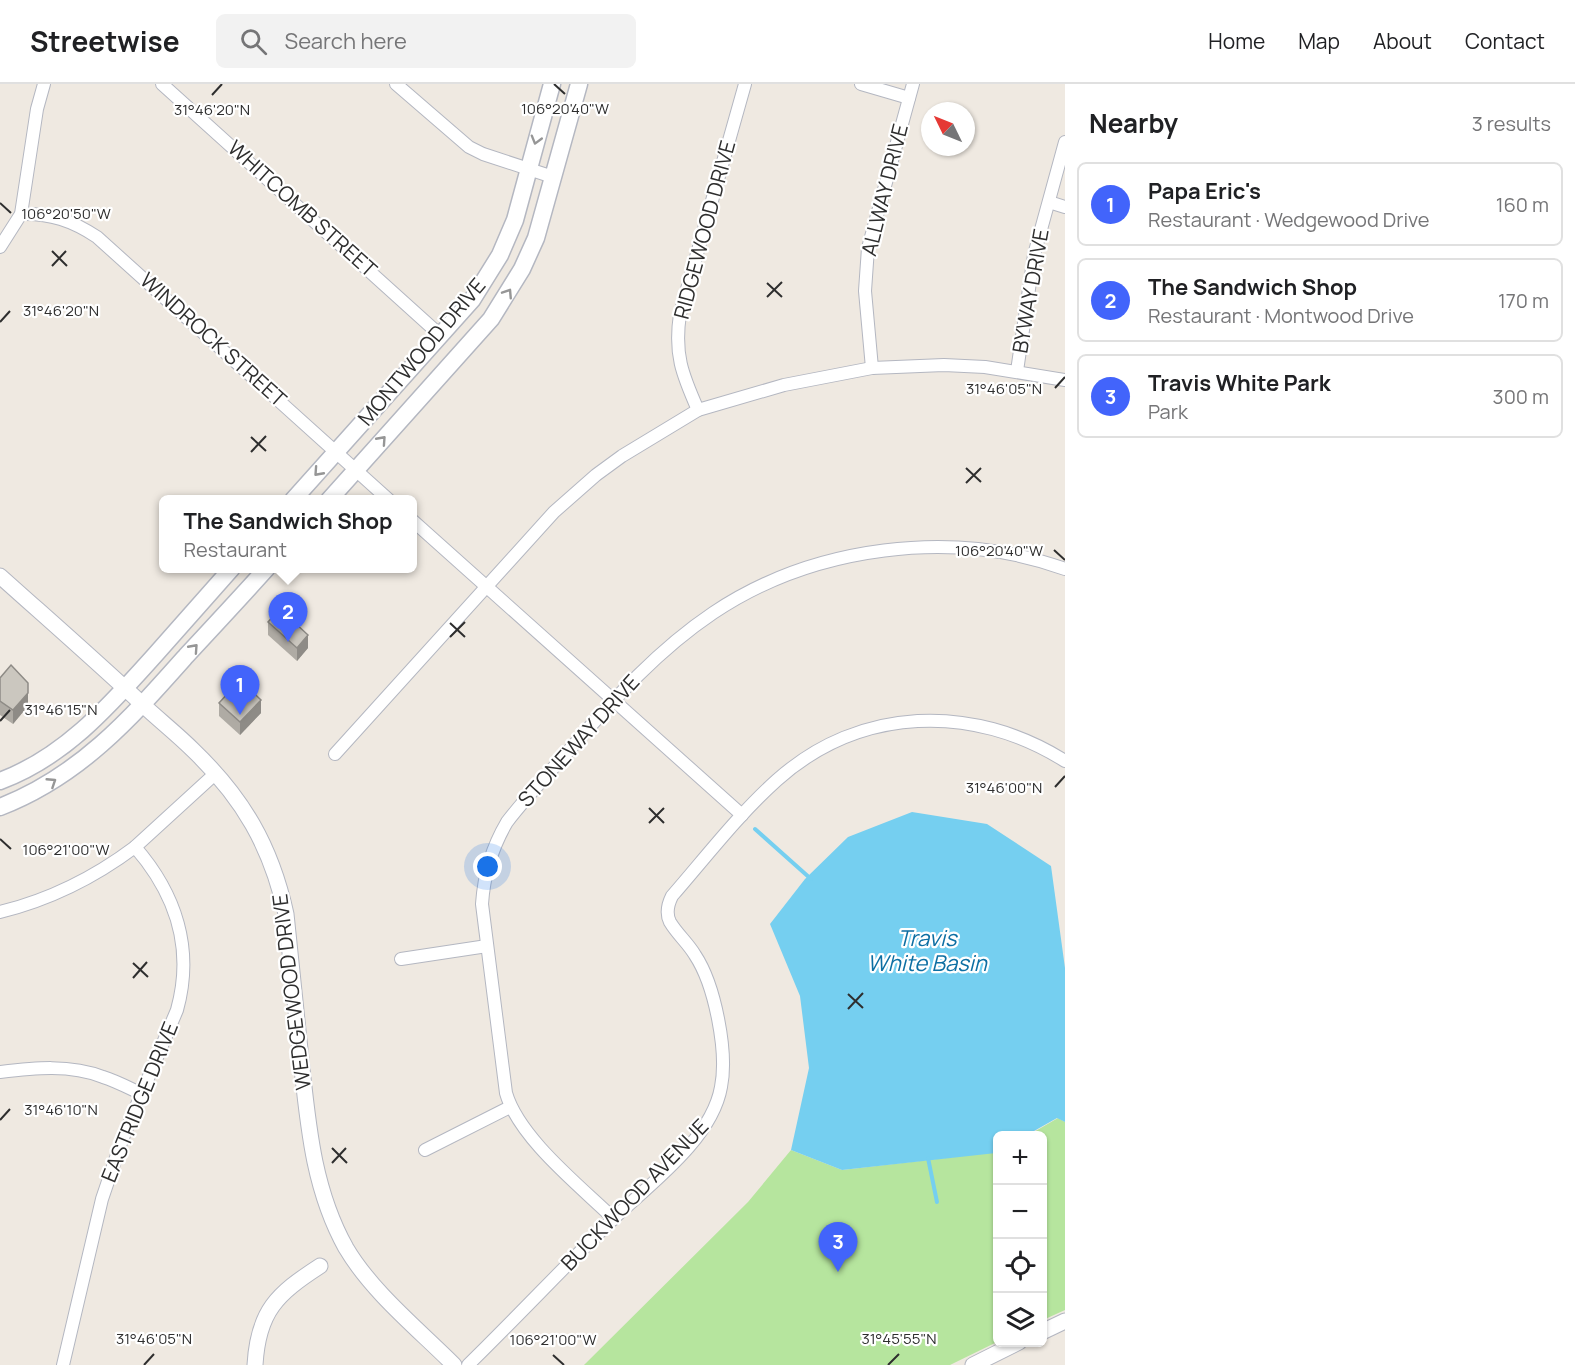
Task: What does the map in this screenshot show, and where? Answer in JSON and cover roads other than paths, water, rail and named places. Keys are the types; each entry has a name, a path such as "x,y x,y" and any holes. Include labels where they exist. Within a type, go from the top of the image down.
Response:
{"main road":[{"name":"MONTWOOD DRIVE","path":"297,495 472,300 500,255 515,220 552,84"},
{"name":"MONTWOOD DRIVE","path":"334,495 491,319 510,290 536,238 579,84"},
{"path":"0,781 18,775 52,755 76,737 126,688 227,573"},
{"path":"0,807 46,786 81,763 118,731 256,573"}],"street":[{"path":"0,247 21,214 44,84"},
{"name":"WHITCOMB STREET","path":"162,84 441,335"},
{"path":"396,84 469,147 483,154 553,177"},
{"name":"RIDGEWOOD DRIVE","path":"698,410 683,375 679,359 680,314 745,84"},
{"path":"861,84 909,98"},
{"name":"ALLWAY DRIVE","path":"872,368 865,291 868,248 913,84"},
{"name":"BYWAY DRIVE","path":"1017,371 1034,255 1065,142"},
{"path":"1049,202 1065,207"},
{"name":"WINDROCK STREET","path":"21,214 60,218 98,237 384,495"},
{"path":"335,754 554,512 596,475 656,434 698,410 784,385 872,368 944,365 1017,371 1065,380"},
{"path":"417,524 742,815"},
{"name":"STONEWAY DRIVE","path":"614,1219 553,1160 524,1128 510,1107 506,1093 482,904 483,885 489,858 498,837 513,814 614,700 657,656 714,612 768,583 837,560 894,549 935,547 999,553 1065,569"},
{"name":"WEDGEWOOD DRIVE","path":"0,576 192,749 216,773 243,807 256,828 270,858 286,914 306,1106 315,1167 341,1252 453,1365"},
{"name":"BUCKWOOD AVENUE","path":"468,1365 700,1134 717,1102 723,1070 723,1052 712,992 695,954 670,922 668,909 672,896 742,815 777,780 809,756 861,731 892,724 936,720 971,723 1022,737 1065,761"},
{"path":"0,912 41,899 90,877 135,847 216,773"},
{"name":"EASTRIDGE DRIVE","path":"63,1365 102,1199 122,1140 177,1010 183,983 184,957 180,928 160,880 135,847"},
{"path":"401,959 487,946"},
{"path":"0,1072 33,1068 77,1070 101,1076 142,1094"},
{"path":"425,1150 510,1107"},
{"path":"255,1365 256,1342 263,1322 273,1305 292,1285 320,1266"},
{"path":"1047,1330 1065,1321"},
{"path":"973,1365 1009,1347"}],"water":[{"name":"Travis White Basin","path":"912,812 987,824 1051,866 1065,968 1065,1122 1057,1118 1034,1131 993,1131 993,1153 842,1170 791,1150 809,1068 800,996 770,924 805,879 848,837"}],"waterway":[{"path":"755,829 811,879"},
{"path":"928,1158 937,1202"}],"place":[{"name":"The Sandwich Shop","path":"288,642"},
{"name":"Papa Eric's","path":"240,715"},
{"name":"Travis White Park","path":"838,1272"}]}
